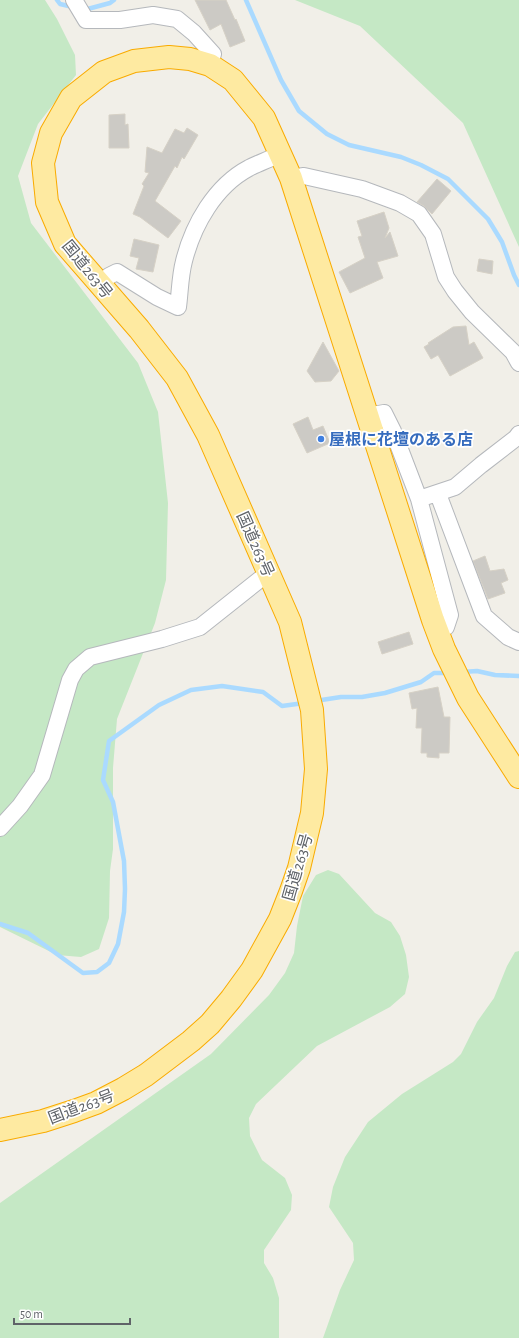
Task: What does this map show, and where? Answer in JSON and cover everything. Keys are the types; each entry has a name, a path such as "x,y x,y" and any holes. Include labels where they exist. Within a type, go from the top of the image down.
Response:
{"highway":[{"name":"国道263号","path":"0,1130 43,1121 74,1111 103,1099 146,1076 191,1041 214,1019 232,998 252,970 280,919 301,861 312,813 316,768 312,710 290,622 208,434 177,378 139,330 65,244 47,202 43,163 51,133 71,98 104,72 134,61 169,57 190,59 210,65 233,80 264,118 290,178 441,640 468,698 519,777"}],"street":[{"path":"74,0 86,20 120,20 153,15 178,18 213,54 210,65"},
{"path":"100,285 109,276 117,272 157,297 178,307 183,262 192,235 207,207 224,187 248,168 280,154"},
{"path":"290,178 304,176 362,189 400,203 419,214 433,234 446,277 472,312 513,352 519,363"},
{"path":"367,416 384,413 393,431 419,500 450,615 441,640"},
{"path":"419,500 456,487 519,434"},
{"path":"438,494 484,616 508,637 519,642"},
{"path":"0,828 20,806 42,775 70,680 76,669 90,657 162,639 200,627 268,573"}],"green space":[{"path":"0,0 45,0 57,19 75,55 76,75 38,124 18,176 31,223 138,363 158,412 168,503 166,580 155,623 117,719 113,768 113,849 110,871 109,918 99,949 81,957 57,955 0,927"},
{"path":"295,0 519,0 519,247 463,123 360,26"},
{"path":"328,870 339,874 375,913 391,922 400,936 406,955 409,977 405,994 390,1007 317,1046 256,1104 249,1118 250,1136 262,1160 285,1178 292,1195 291,1210 264,1250 264,1263 273,1278 279,1298 279,1338 0,1338 0,1203 211,1054 269,995 285,973 294,953 297,926 303,896 316,875"},
{"path":"519,951 519,1338 323,1338 340,1290 354,1260 353,1243 329,1207 333,1187 345,1157 368,1122 402,1094 453,1062 461,1054 477,1022 494,998 507,966 515,952"}],"building":[{"path":"195,0 226,0 245,41 230,47 221,24 210,30"},
{"path":"125,114 125,125 128,124 129,148 109,148 109,115"},
{"path":"187,128 198,135 184,159 182,157 177,168 175,166 155,201 181,221 168,238 140,217 133,214 144,186 142,184 149,173 145,172 147,147 162,153 175,129 184,133"},
{"path":"437,179 451,191 432,214 424,206 417,202"},
{"path":"384,212 389,228 385,238 390,232 398,256 377,262 383,278 350,293 339,272 365,258 358,237 362,236 357,221"},
{"path":"134,239 159,245 153,272 136,269 139,258 130,256"},
{"path":"479,259 493,261 492,274 477,271"},
{"path":"466,326 469,345 474,342 483,358 450,376 438,355 431,359 424,347 453,327"},
{"path":"323,342 339,371 331,381 315,382 307,371"},
{"path":"308,417 313,430 323,426 330,443 307,453 293,424"},
{"path":"485,556 490,571 504,569 508,580 501,583 505,593 488,599 473,561"},
{"path":"409,632 413,644 382,654 378,642"},
{"path":"438,687 444,717 450,717 449,753 439,753 439,758 427,757 427,753 421,753 422,728 416,728 417,708 412,709 409,693"}],"waterway":[{"path":"57,0 60,4 73,7"},
{"path":"84,10 110,3 114,0"},
{"path":"246,0 281,80 299,111 327,134 349,145 401,157 421,165 448,179 488,219 502,242 519,285"},
{"path":"462,672 477,671 495,675 519,676"},
{"path":"315,701 341,697 362,697 385,693 421,682 434,673 449,673"},
{"path":"0,924 28,933 83,973 97,972 109,963 118,944 124,912 124,861 113,802 103,780 109,741 159,705 191,690 222,686 263,692 282,706 304,703"}],"place":[{"name":"屋根に花壇のある店","path":"321,439"}]}
